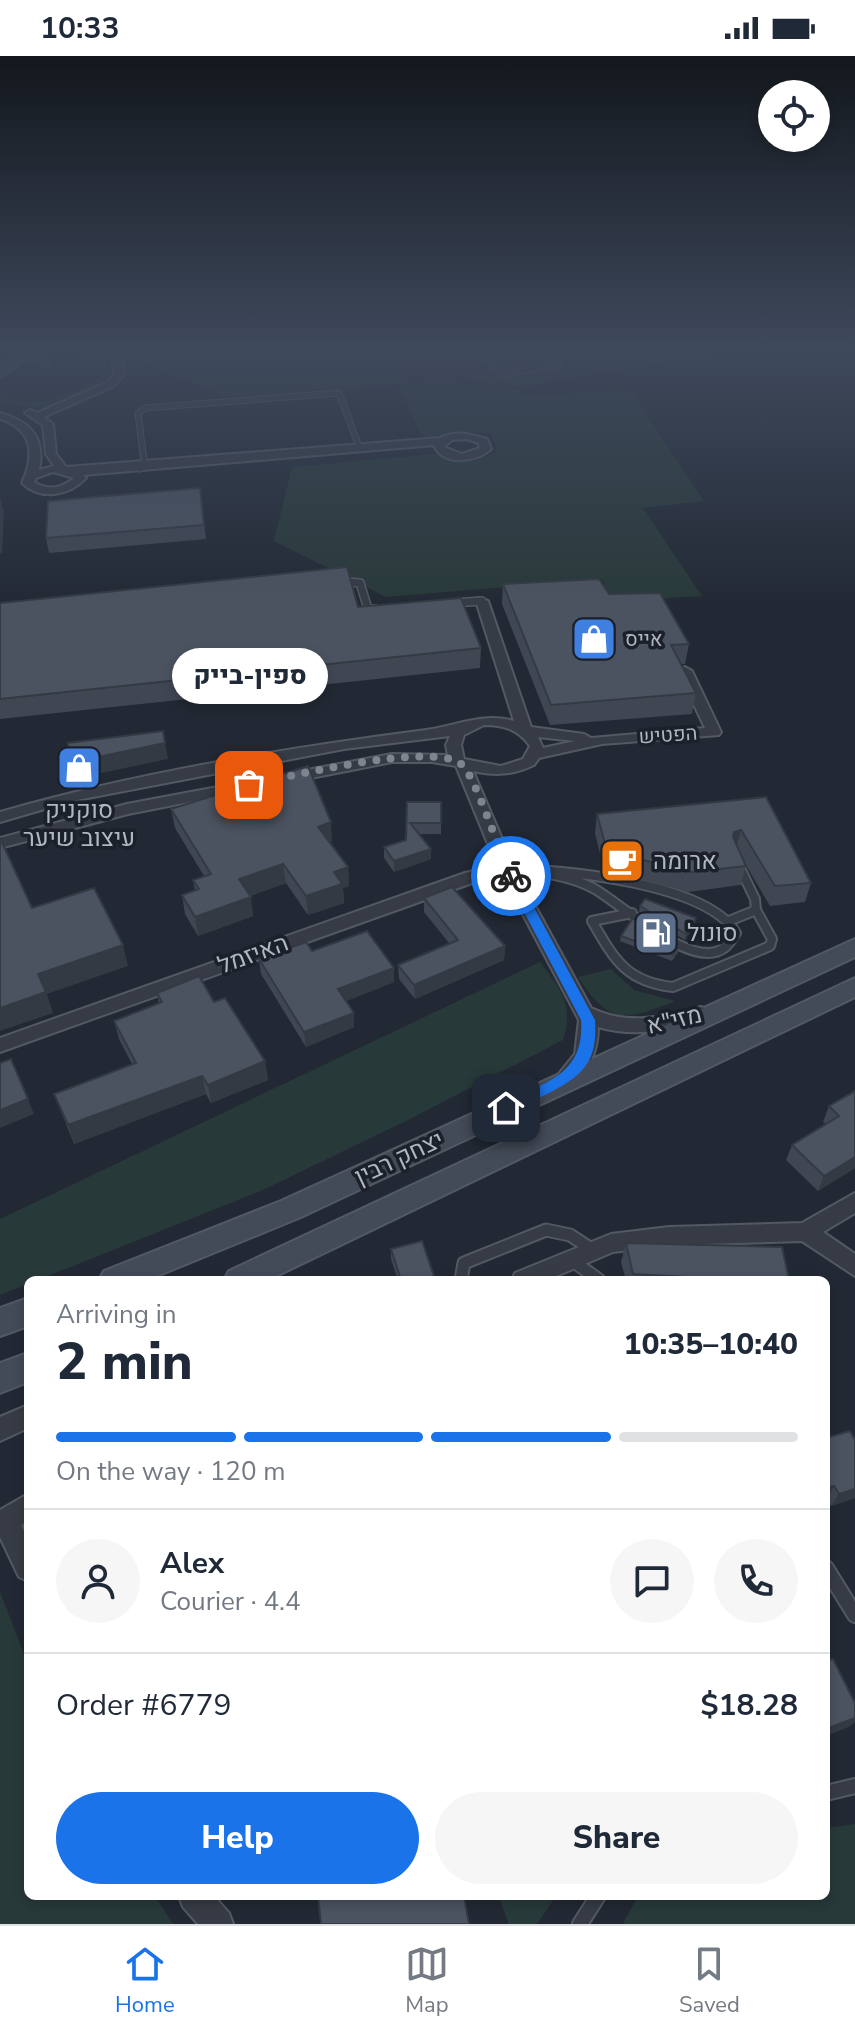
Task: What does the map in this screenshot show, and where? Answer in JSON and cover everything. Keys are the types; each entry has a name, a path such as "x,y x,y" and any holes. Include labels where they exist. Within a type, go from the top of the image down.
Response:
{"main road":[{"name":"יצחק רבין","path":"124,1276 291,1209 855,947"},
{"name":"יצחק רבין","path":"247,1276 855,987"},
{"path":"0,1322 24,1313"},
{"path":"0,1378 24,1369"}],"street":[{"path":"33,434 33,475 28,483 42,491 58,490 77,477 140,469 360,449 442,446 77,477 61,468 51,454 49,434"},
{"path":"33,475 61,468"},
{"path":"0,843 127,809 340,766 402,757 460,763 484,771 507,771 519,767 535,754 534,738 525,729 508,687 482,601"},
{"name":"הפטיש","path":"535,754 602,740 714,732 685,671"},
{"path":"488,721 502,706 508,687"},
{"path":"0,817 70,797 333,747 459,730 488,721 525,729"},
{"name":"הפטיש","path":"525,729 602,740"},
{"path":"459,730 451,744 507,869 584,1013 589,1031 587,1050 570,1075 560,1082"},
{"path":"486,817 484,802 487,792 507,771"},
{"name":"האיזמל","path":"0,1045 471,877 507,869"},
{"name":"מזי\"א","path":"584,1013 612,1026 628,1029 719,1009"},
{"path":"533,1276 611,1243 669,1236 805,1232 855,1202"},
{"path":"805,1232 855,1266"},
{"path":"0,1429 24,1418"},
{"path":"24,1509 3,1522 24,1561"},
{"path":"197,1900 218,1924"}],"lane":[{"path":"140,469 144,461 141,434"},
{"path":"354,434 360,449"},
{"path":"333,582 360,583 368,609 387,608"},
{"path":"451,603 482,601"},
{"path":"632,913 592,921 617,965 633,977 657,986 673,987 770,946 772,939 756,910 755,899 735,856"},
{"path":"507,869 552,869 603,876 702,903 729,921 736,933 731,943 718,951 706,953 675,945 594,889 573,880 507,869"},
{"path":"729,921 756,910"},
{"path":"462,1276 464,1263 546,1230 570,1235 593,1250"},
{"path":"571,1260 593,1276"},
{"path":"830,1574 855,1615"},
{"path":"830,1792 855,1786"},
{"path":"580,1924 595,1900"}],"shaded area":[{"path":"422,434 458,434 427,440"},
{"path":"491,434 660,434 704,501 643,508 702,596 612,601 602,579 386,597 274,541 292,467 435,454 465,460 495,453 497,448"},
{"path":"540,962 564,998 567,1017 563,1040 263,1190 48,1276 24,1276 24,1286 0,1295 0,1219"},
{"path":"611,969 634,990 675,1001 631,1015 609,1011 599,1004 578,977"},
{"path":"0,1592 24,1654 24,1900 158,1900 173,1924 0,1924"},
{"path":"855,1824 855,1924 623,1924 636,1900 830,1900 830,1827"},
{"path":"500,1900 553,1900 537,1924 509,1924"}],"building":[{"path":"200,488 204,525 46,538 48,501"},
{"path":"347,567 358,607 461,598 481,648 0,699 0,603"},
{"name":"אייס","path":"599,579 609,594 660,593 689,644 671,645 696,693 551,705 503,584"},
{"path":"163,731 165,743 69,763 68,743"},
{"path":"308,766 331,822 318,827 348,867 334,872 342,884 306,896 283,864 239,879 251,897 195,917 182,895 199,889 193,880 211,874 171,809"},
{"path":"766,797 811,883 775,886 741,830 734,832 733,837 746,866 692,872 607,851 597,814"},
{"path":"407,802 441,802 441,823 410,823 431,849 394,861 384,847 406,840"},
{"path":"0,838 32,908 94,888 123,945 38,974 46,992 0,1008"},
{"path":"452,887 505,946 414,985 398,965 458,940 424,898"},
{"path":"645,899 696,918 686,934 640,906"},
{"path":"633,918 679,946 673,955 621,936"},
{"path":"367,931 394,968 338,989 354,1013 304,1032 259,959 306,942 312,951"},
{"path":"199,976 214,1002 225,998 265,1061 208,1085 202,1076 68,1125 54,1094 136,1063 114,1021 162,1002 157,993"},
{"path":"11,1059 28,1099 0,1110 0,1063"},
{"path":"855,1091 855,1157 824,1176 792,1145 839,1116 829,1106"},
{"path":"422,1241 434,1276 400,1276 391,1249"},
{"path":"626,1243 782,1247 788,1276 668,1276 633,1274"},
{"path":"850,1431 855,1440 855,1489 839,1494 834,1486 830,1487 830,1437"},
{"path":"833,1659 855,1703 855,1718 830,1727 830,1660"},
{"path":"318,1900 465,1900 469,1924 321,1924"}],"way so far":[{"path":"249,785 392,758 432,757 457,761 463,765 471,781 511,876"}],"place":[{"name":"אייס","path":"594,639"},
{"name":"סוקניק עיצוב שיער","path":"79,768"},
{"name":"ספין-בייק","path":"249,785"},
{"name":"ארומה","path":"622,861"},
{"name":"סונול","path":"656,933"}],"route":[{"path":"506,1108 570,1075 583,1060 589,1041 588,1020 511,876"}]}
